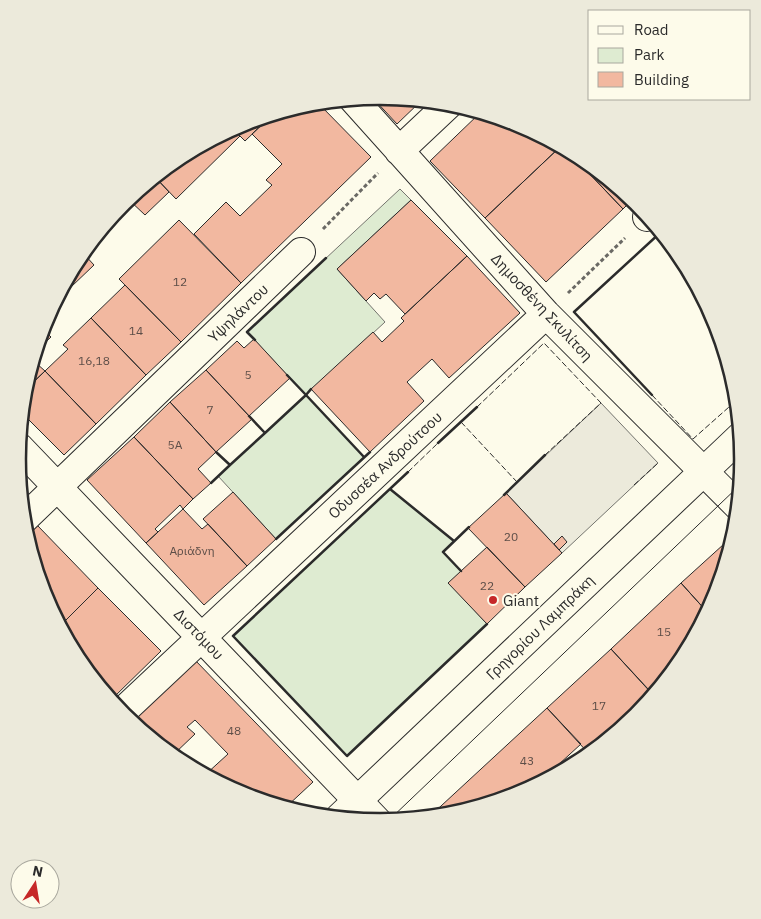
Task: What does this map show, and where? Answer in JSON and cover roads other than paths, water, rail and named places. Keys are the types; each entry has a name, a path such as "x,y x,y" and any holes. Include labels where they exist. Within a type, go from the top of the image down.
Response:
{"street":[{"name":"Δημοσθένη Σκυλίτση","path":"359,106 546,314 732,500"},
{"path":"399,151 442,111"},
{"name":"Υψηλάντου","path":"30,513 301,252"},
{"name":"Οδυσσέα Ανδρούτσου","path":"127,707 546,314"},
{"name":"Γρηγορίου Λαμπράκη","path":"348,810 734,443"},
{"name":"Διστόμου","path":"26,455 201,636 348,810"}],"tram line":[{"path":"396,813 733,491"}],"place":[{"name":"Giant","path":"493,600"}]}
